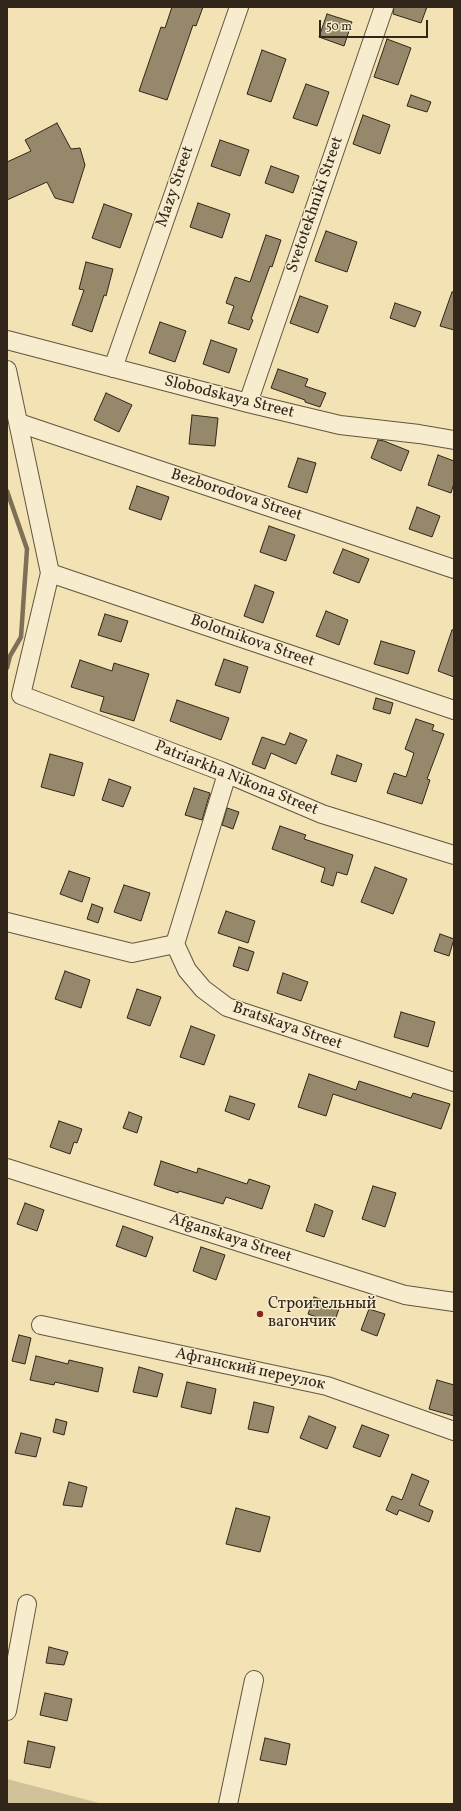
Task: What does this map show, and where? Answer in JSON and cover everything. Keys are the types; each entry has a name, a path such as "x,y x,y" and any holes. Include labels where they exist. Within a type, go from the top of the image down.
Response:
{"street":[{"name":"Mazy Street","path":"113,368 239,7"},
{"name":"Svetotekhniki Street","path":"248,403 384,7"},
{"name":"Slobodskaya Street","path":"7,340 248,403 340,425 419,434 454,440"},
{"path":"7,370 50,573"},
{"name":"Bezborodova Street","path":"19,423 454,568"},
{"name":"Patriarkha Nikona Street","path":"50,573 21,695 227,774 322,814 454,855"},
{"name":"Bolotnikova Street","path":"50,573 454,710"},
{"path":"7,922 132,953 175,944 227,774"},
{"name":"Bratskaya Street","path":"175,944 187,970 203,989 227,1007 454,1082"},
{"name":"Afganskaya Street","path":"7,1168 405,1295 454,1302"},
{"name":"Афганский переулок","path":"41,1325 327,1386 454,1432"},
{"path":"7,1711 27,1604"},
{"path":"228,1804 254,1680"}],"shaded area":[{"path":"7,1779 103,1804 7,1804"}],"building":[{"path":"172,7 203,7 196,26 193,25 167,100 139,91 161,27 165,28"},
{"path":"394,7 427,7 421,23 393,14"},
{"path":"327,14 352,22 344,46 319,37"},
{"path":"387,39 411,48 398,85 374,77"},
{"path":"262,50 286,59 271,102 247,94"},
{"path":"306,84 329,92 317,126 293,118"},
{"path":"411,95 431,102 427,112 407,106"},
{"path":"363,115 390,125 380,154 353,144"},
{"path":"57,123 71,149 80,148 85,165 73,203 55,198 47,182 7,200 7,162 31,151 25,140"},
{"path":"220,140 249,150 240,176 211,166"},
{"path":"271,166 299,176 293,193 265,183"},
{"path":"198,203 230,214 222,238 190,227"},
{"path":"104,204 132,214 120,248 92,238"},
{"path":"326,231 357,242 347,272 315,261"},
{"path":"266,235 281,240 251,319 253,320 249,330 228,323 234,306 226,303 235,277 250,282"},
{"path":"86,262 113,269 106,296 104,295 92,332 72,325 84,290 79,289"},
{"path":"452,292 454,292 454,330 440,326"},
{"path":"300,296 328,306 318,333 290,323"},
{"path":"395,303 421,312 415,327 390,318"},
{"path":"160,322 186,331 175,362 149,353"},
{"path":"211,340 237,349 229,373 203,364"},
{"path":"278,369 308,379 305,386 326,393 320,407 271,388"},
{"path":"106,393 132,405 119,432 94,420"},
{"path":"192,415 218,418 215,446 189,444"},
{"path":"378,440 409,451 401,471 371,458"},
{"path":"438,455 454,461 454,483 451,493 428,485"},
{"path":"298,458 316,463 307,493 288,487"},
{"path":"137,486 169,497 161,520 129,509"},
{"path":"417,507 440,516 432,537 409,529"},
{"path":"269,526 295,535 286,561 260,552"},
{"path":"343,549 369,559 359,583 333,573"},
{"path":"255,585 274,592 263,623 244,616"},
{"path":"326,611 348,620 339,645 316,636"},
{"path":"105,614 128,621 121,642 98,635"},
{"path":"452,630 454,630 454,677 438,671"},
{"path":"381,641 415,651 408,674 374,664"},
{"path":"224,659 248,667 240,693 215,685"},
{"path":"80,660 112,671 114,663 149,674 134,721 100,711 104,697 71,687"},
{"path":"376,698 393,703 390,714 373,709"},
{"path":"177,700 229,718 221,740 170,721"},
{"path":"416,719 434,725 432,730 444,734 427,779 430,780 422,804 387,793 394,773 406,777 414,753 405,749"},
{"path":"290,733 307,740 296,764 271,753 265,769 252,764 262,737 285,745"},
{"path":"50,754 83,763 74,796 41,787"},
{"path":"337,755 362,764 356,782 331,774"},
{"path":"109,779 131,787 123,807 102,800"},
{"path":"194,788 210,793 202,820 185,815"},
{"path":"227,808 239,812 233,829 222,825"},
{"path":"280,826 306,835 304,839 353,855 347,875 337,872 333,886 321,882 325,868 272,849"},
{"path":"375,867 407,879 393,914 361,902"},
{"path":"69,871 90,878 82,902 60,894"},
{"path":"124,885 150,893 141,921 114,912"},
{"path":"92,904 103,908 98,923 87,919"},
{"path":"226,911 255,921 248,943 218,933"},
{"path":"440,934 454,939 449,956 434,951"},
{"path":"239,947 254,952 248,971 233,966"},
{"path":"65,971 90,980 81,1008 55,999"},
{"path":"283,973 308,982 301,1001 277,993"},
{"path":"137,989 161,997 150,1026 127,1018"},
{"path":"401,1012 435,1022 428,1047 394,1037"},
{"path":"191,1026 215,1035 204,1065 180,1057"},
{"path":"309,1074 356,1090 359,1081 411,1098 413,1093 450,1104 441,1129 333,1094 326,1116 298,1107"},
{"path":"230,1096 255,1104 249,1120 225,1111"},
{"path":"129,1112 142,1117 137,1133 123,1128"},
{"path":"59,1121 82,1129 77,1143 74,1142 70,1154 50,1147"},
{"path":"161,1161 197,1173 198,1168 247,1184 249,1179 270,1186 262,1209 226,1197 223,1204 179,1191 178,1193 154,1185"},
{"path":"373,1186 396,1193 385,1227 362,1219"},
{"path":"25,1203 44,1210 37,1231 17,1224"},
{"path":"315,1204 333,1211 324,1237 306,1231"},
{"path":"123,1226 153,1237 146,1257 116,1246"},
{"path":"201,1247 225,1255 216,1280 193,1271"},
{"path":"314,1297 340,1306 334,1323 308,1314"},
{"path":"369,1309 385,1314 377,1336 361,1330"},
{"path":"19,1335 31,1338 25,1364 12,1361"},
{"path":"36,1356 68,1364 69,1360 103,1368 98,1392 55,1382 54,1385 30,1380"},
{"path":"139,1367 163,1374 157,1397 133,1392"},
{"path":"437,1380 454,1385 454,1416 429,1409"},
{"path":"187,1382 216,1389 211,1414 181,1407"},
{"path":"254,1402 274,1407 268,1433 248,1429"},
{"path":"309,1416 336,1427 327,1449 300,1438"},
{"path":"56,1419 67,1422 64,1435 53,1432"},
{"path":"362,1425 389,1435 380,1457 353,1447"},
{"path":"21,1433 41,1438 36,1457 15,1453"},
{"path":"412,1474 429,1481 419,1505 433,1511 429,1522 399,1510 397,1515 386,1510 392,1496 402,1500"},
{"path":"69,1482 87,1487 82,1507 63,1505"},
{"path":"236,1508 270,1517 260,1552 226,1544"},
{"path":"49,1647 68,1652 64,1665 46,1663"},
{"path":"45,1693 72,1699 67,1721 40,1715"},
{"path":"265,1738 290,1744 286,1765 260,1760"},
{"path":"28,1741 55,1747 50,1768 24,1763"}],"waterway":[{"path":"7,491 27,549 21,637 10,656 7,668"}],"place":[{"name":"Строительный вагончик","path":"260,1314"}]}
